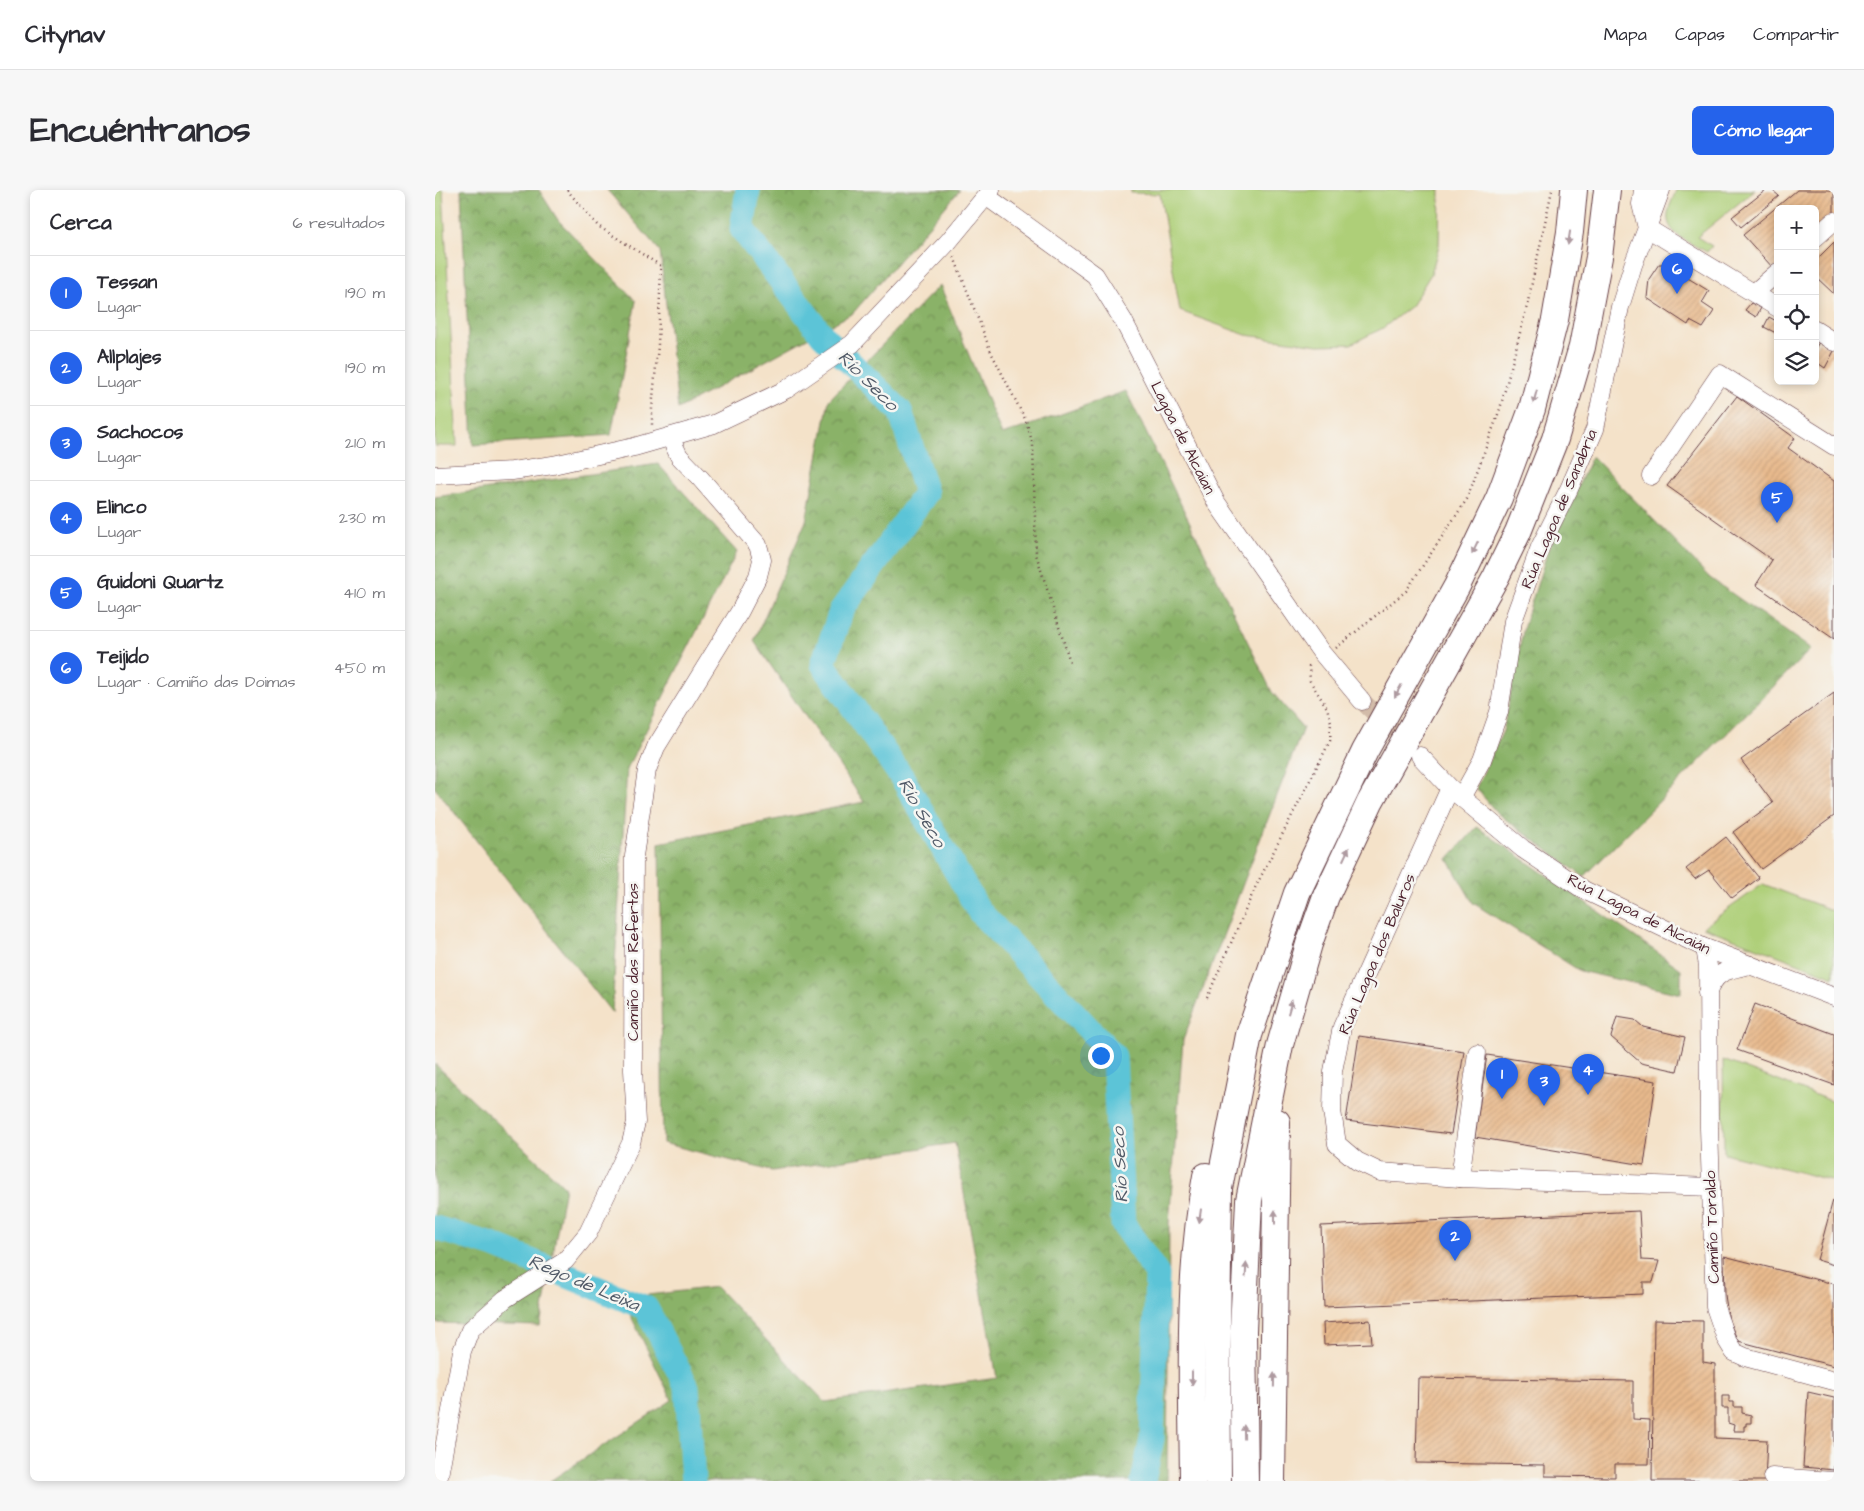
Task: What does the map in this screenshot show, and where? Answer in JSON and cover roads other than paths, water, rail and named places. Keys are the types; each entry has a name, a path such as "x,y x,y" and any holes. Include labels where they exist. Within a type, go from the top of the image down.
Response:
{"highway":[{"path":"1193,1481 1192,1307 1196,1246 1204,1186 1216,1121 1249,1035 1297,893 1365,751 1457,586 1499,498 1532,408 1555,320 1571,232 1574,190"},
{"path":"1245,1481 1243,1330 1249,1200 1279,1045 1309,944 1327,896 1370,802 1496,577 1518,532 1555,439 1581,347 1599,257 1607,190"},
{"path":"1218,1481 1219,1188 1249,1035"},
{"path":"1273,1481 1275,1185 1279,1045"}],"street":[{"path":"1643,190 1641,204 1647,228 1774,306"},
{"name":"Rúa Lagoa de Sanabria","path":"1456,792 1482,760 1499,712 1513,621 1536,556 1569,489 1595,429 1620,307 1633,265 1661,190"},
{"path":"435,475 512,471 553,465 652,442 714,424 787,389 852,344 948,242 988,193"},
{"name":"Lagoa de Alcaian","path":"988,193 1095,276 1123,320 1217,502 1323,655 1362,701"},
{"path":"1819,234 1834,221"},
{"path":"1754,293 1774,276"},
{"path":"1819,333 1834,342"},
{"path":"1651,476 1720,374 1834,446"},
{"name":"Camiño das Refertas","path":"438,1481 463,1351 470,1330 505,1299 565,1261 588,1233 631,1143 637,1122 633,1070 634,856 647,770 657,746 740,611 758,576 762,560 758,545 679,456 670,436"},
{"name":"Rúa Lagoa de Alcaián","path":"1420,756 1456,792 1523,849 1584,890 1705,948 1834,997"},
{"name":"Rúa Lagoa dos Baluros","path":"1456,792 1342,1027 1333,1071 1332,1111 1337,1144 1357,1161 1380,1172 1460,1178 1711,1187"},
{"name":"Camiño Toraldo","path":"1705,948 1708,966 1707,993 1715,1307 1726,1339 1734,1352 1745,1358 1834,1381"},
{"path":"1707,993 1712,982 1720,972 1750,965"},
{"path":"1460,1178 1477,1053"},
{"path":"1772,1476 1833,1481"}],"waterway":[{"name":"Río Seco","path":"748,190 742,229 822,335 900,411 926,493 841,611 823,664 903,779 979,911 1114,1056 1123,1224 1157,1274 1152,1439 1143,1481"},
{"name":"Rego de Leixa","path":"435,1228 492,1245 646,1308 687,1387 693,1481"}],"tunnel":[{"path":"1362,701 1411,747"}],"place":[{"name":"Teijido","path":"1677,294"},
{"name":"Guidoni Quartz","path":"1777,523"},
{"name":"Elinco","path":"1588,1095"},
{"name":"Tessan","path":"1502,1099"},
{"name":"Sachocos","path":"1544,1106"},
{"name":"Allplajes","path":"1455,1261"}]}
